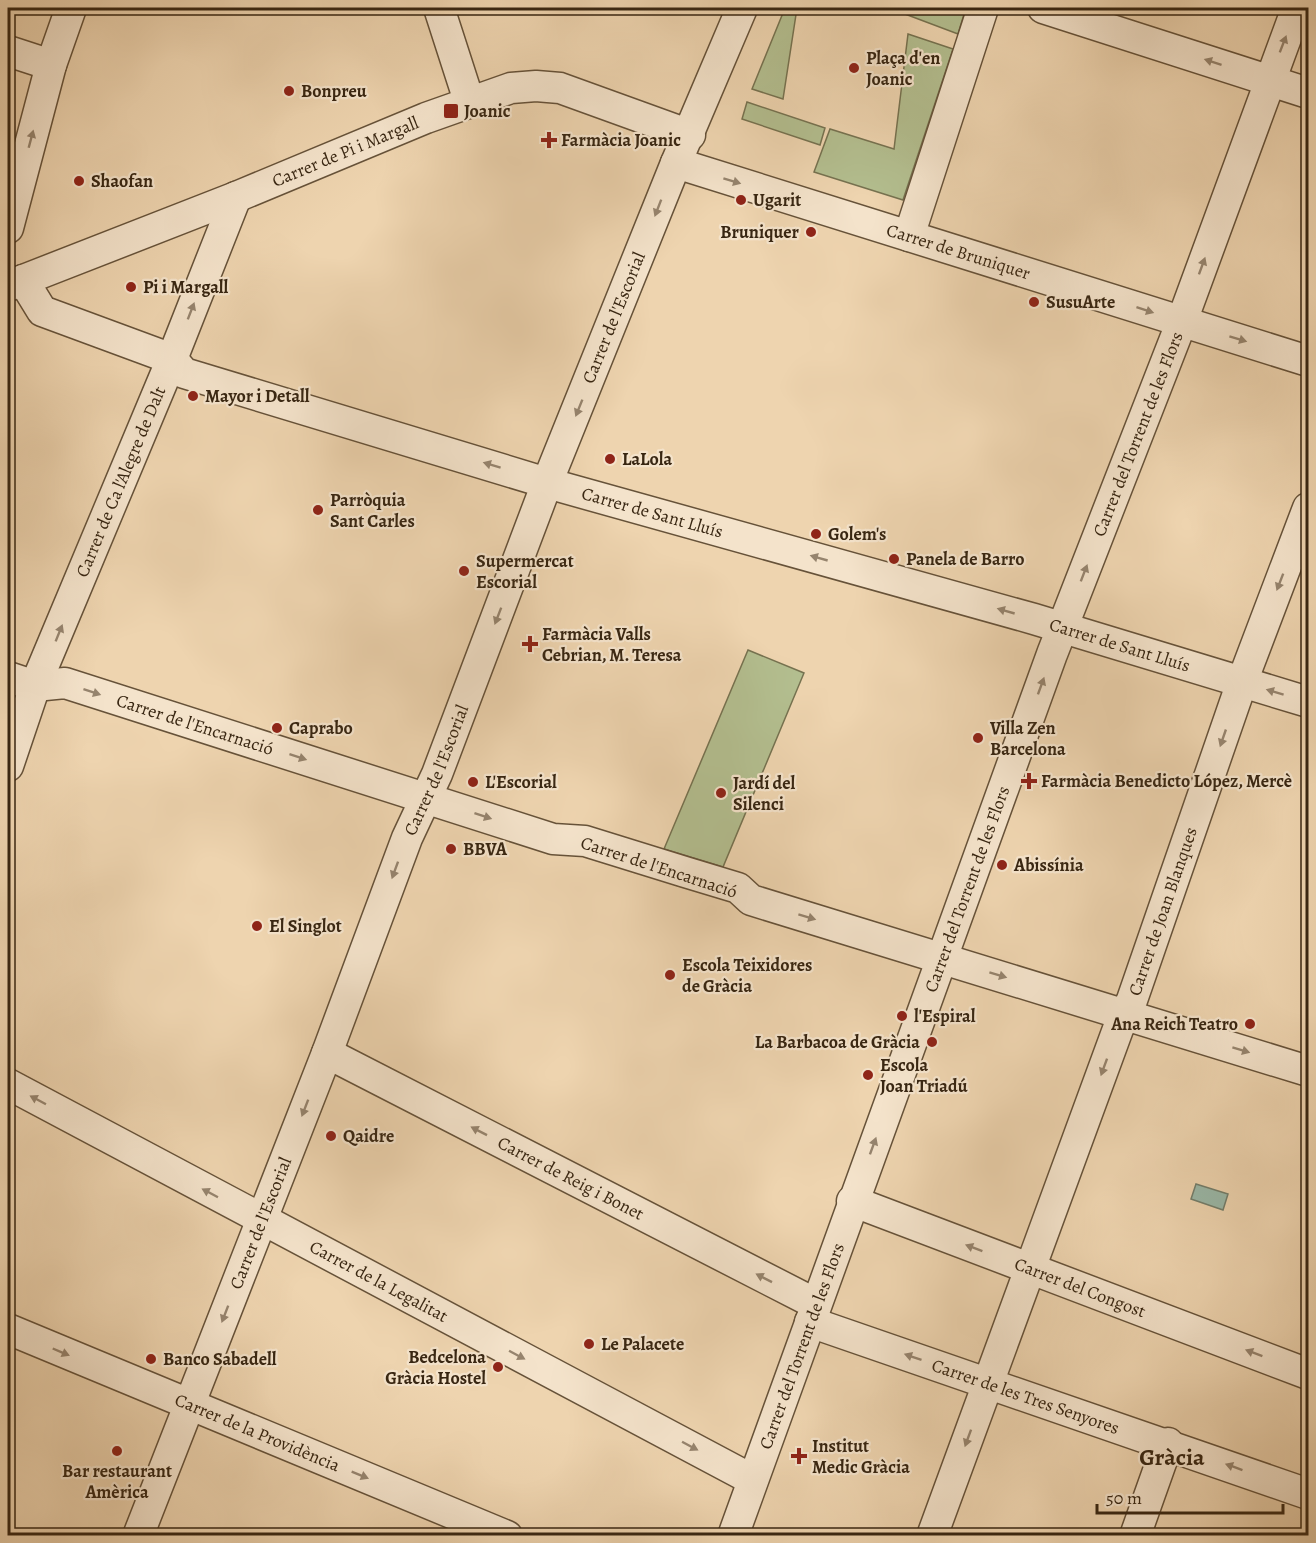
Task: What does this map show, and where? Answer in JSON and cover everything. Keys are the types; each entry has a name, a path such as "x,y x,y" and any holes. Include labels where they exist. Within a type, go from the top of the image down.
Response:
{"street":[{"path":"8,228 51,65 71,8"},
{"path":"439,8 469,101"},
{"name":"Carrer de l'Escorial","path":"138,1536 327,1053 407,838 427,797 547,483 676,163 690,135 742,8"},
{"path":"909,236 982,8"},
{"path":"1043,8 1308,93"},
{"name":"Carrer del Torrent de les Flors","path":"733,1536 751,1479 1062,628 1182,321 1297,8"},
{"path":"8,51 51,65"},
{"name":"Carrer de Pi i Margall","path":"15,283 236,197 469,101 510,88 536,86 560,88 690,135"},
{"name":"Carrer de Bruniquer","path":"676,163 1308,361"},
{"name":"Carrer de Ca l'Alegre de Dalt","path":"8,766 21,682 236,197"},
{"name":"Carrer de Sant Lluís","path":"15,283 42,312 165,356 184,373 547,483 1062,628 1308,702"},
{"name":"Carrer de Joan Blanques","path":"932,1536 1125,1013 1242,682 1308,508"},
{"name":"Carrer de l'Encarnació","path":"21,682 65,683 553,838 585,841 738,888 751,900 1308,1071"},
{"name":"Carrer de Reig i Bonet","path":"327,1053 813,1313"},
{"name":"Carrer de la Legalitat","path":"8,1084 261,1221 751,1479"},
{"name":"Carrer del Congost","path":"852,1201 1308,1374"},
{"name":"Carrer de les Tres Senyores","path":"813,1313 988,1383 1168,1443 1308,1494"},
{"name":"Carrer de la Providència","path":"8,1329 507,1536"},
{"path":"1135,1536 1168,1443"}],"green space":[{"path":"785,8 797,8 783,99 752,89"},
{"path":"889,8 955,8 965,11 958,34"},
{"path":"908,34 953,49 903,200 814,172 830,129 894,149"},
{"path":"747,102 825,128 820,145 742,119"},
{"name":"Jardí del Silenci","path":"748,650 804,673 723,867 664,849"}],"shaded area":[{"path":"1196,1184 1228,1194 1223,1210 1191,1199"}],"place":[{"name":"Plaça d'en Joanic","path":"854,68"},
{"name":"Bonpreu","path":"289,91"},
{"name":"Joanic","path":"451,111"},
{"name":"Farmàcia Joanic","path":"549,140"},
{"name":"Shaofan","path":"79,181"},
{"name":"Ugarit","path":"741,200"},
{"name":"Bruniquer","path":"811,232"},
{"name":"Pi i Margall","path":"131,287"},
{"name":"SusuArte","path":"1034,302"},
{"name":"Mayor i Detall","path":"193,396"},
{"name":"LaLola","path":"610,459"},
{"name":"Parròquia Sant Carles","path":"318,510"},
{"name":"Golem's","path":"816,534"},
{"name":"Panela de Barro","path":"894,559"},
{"name":"Supermercat Escorial","path":"464,571"},
{"name":"Farmàcia Valls Cebrian, M. Teresa","path":"530,644"},
{"name":"Caprabo","path":"277,728"},
{"name":"Villa Zen Barcelona","path":"978,738"},
{"name":"Farmàcia Benedicto López, Mercè","path":"1029,781"},
{"name":"L'Escorial","path":"473,782"},
{"name":"Jardí del Silenci","path":"721,793"},
{"name":"BBVA","path":"451,849"},
{"name":"Abissínia","path":"1002,865"},
{"name":"El Singlot","path":"257,926"},
{"name":"Escola Teixidores de Gràcia","path":"670,975"},
{"name":"l'Espiral","path":"902,1016"},
{"name":"Ana Reich Teatro","path":"1250,1024"},
{"name":"La Barbacoa de Gràcia","path":"932,1042"},
{"name":"Escola Joan Triadú","path":"868,1075"},
{"name":"Qaidre","path":"331,1136"},
{"name":"Le Palacete","path":"589,1344"},
{"name":"Banco Sabadell","path":"151,1359"},
{"name":"Bedcelona Gràcia Hostel","path":"498,1367"},
{"name":"Bar restaurant Amèrica","path":"117,1451"},
{"name":"Institut Medic Gràcia","path":"799,1456"}],"district":[{"name":"Gràcia","path":"1172,1457"}]}
